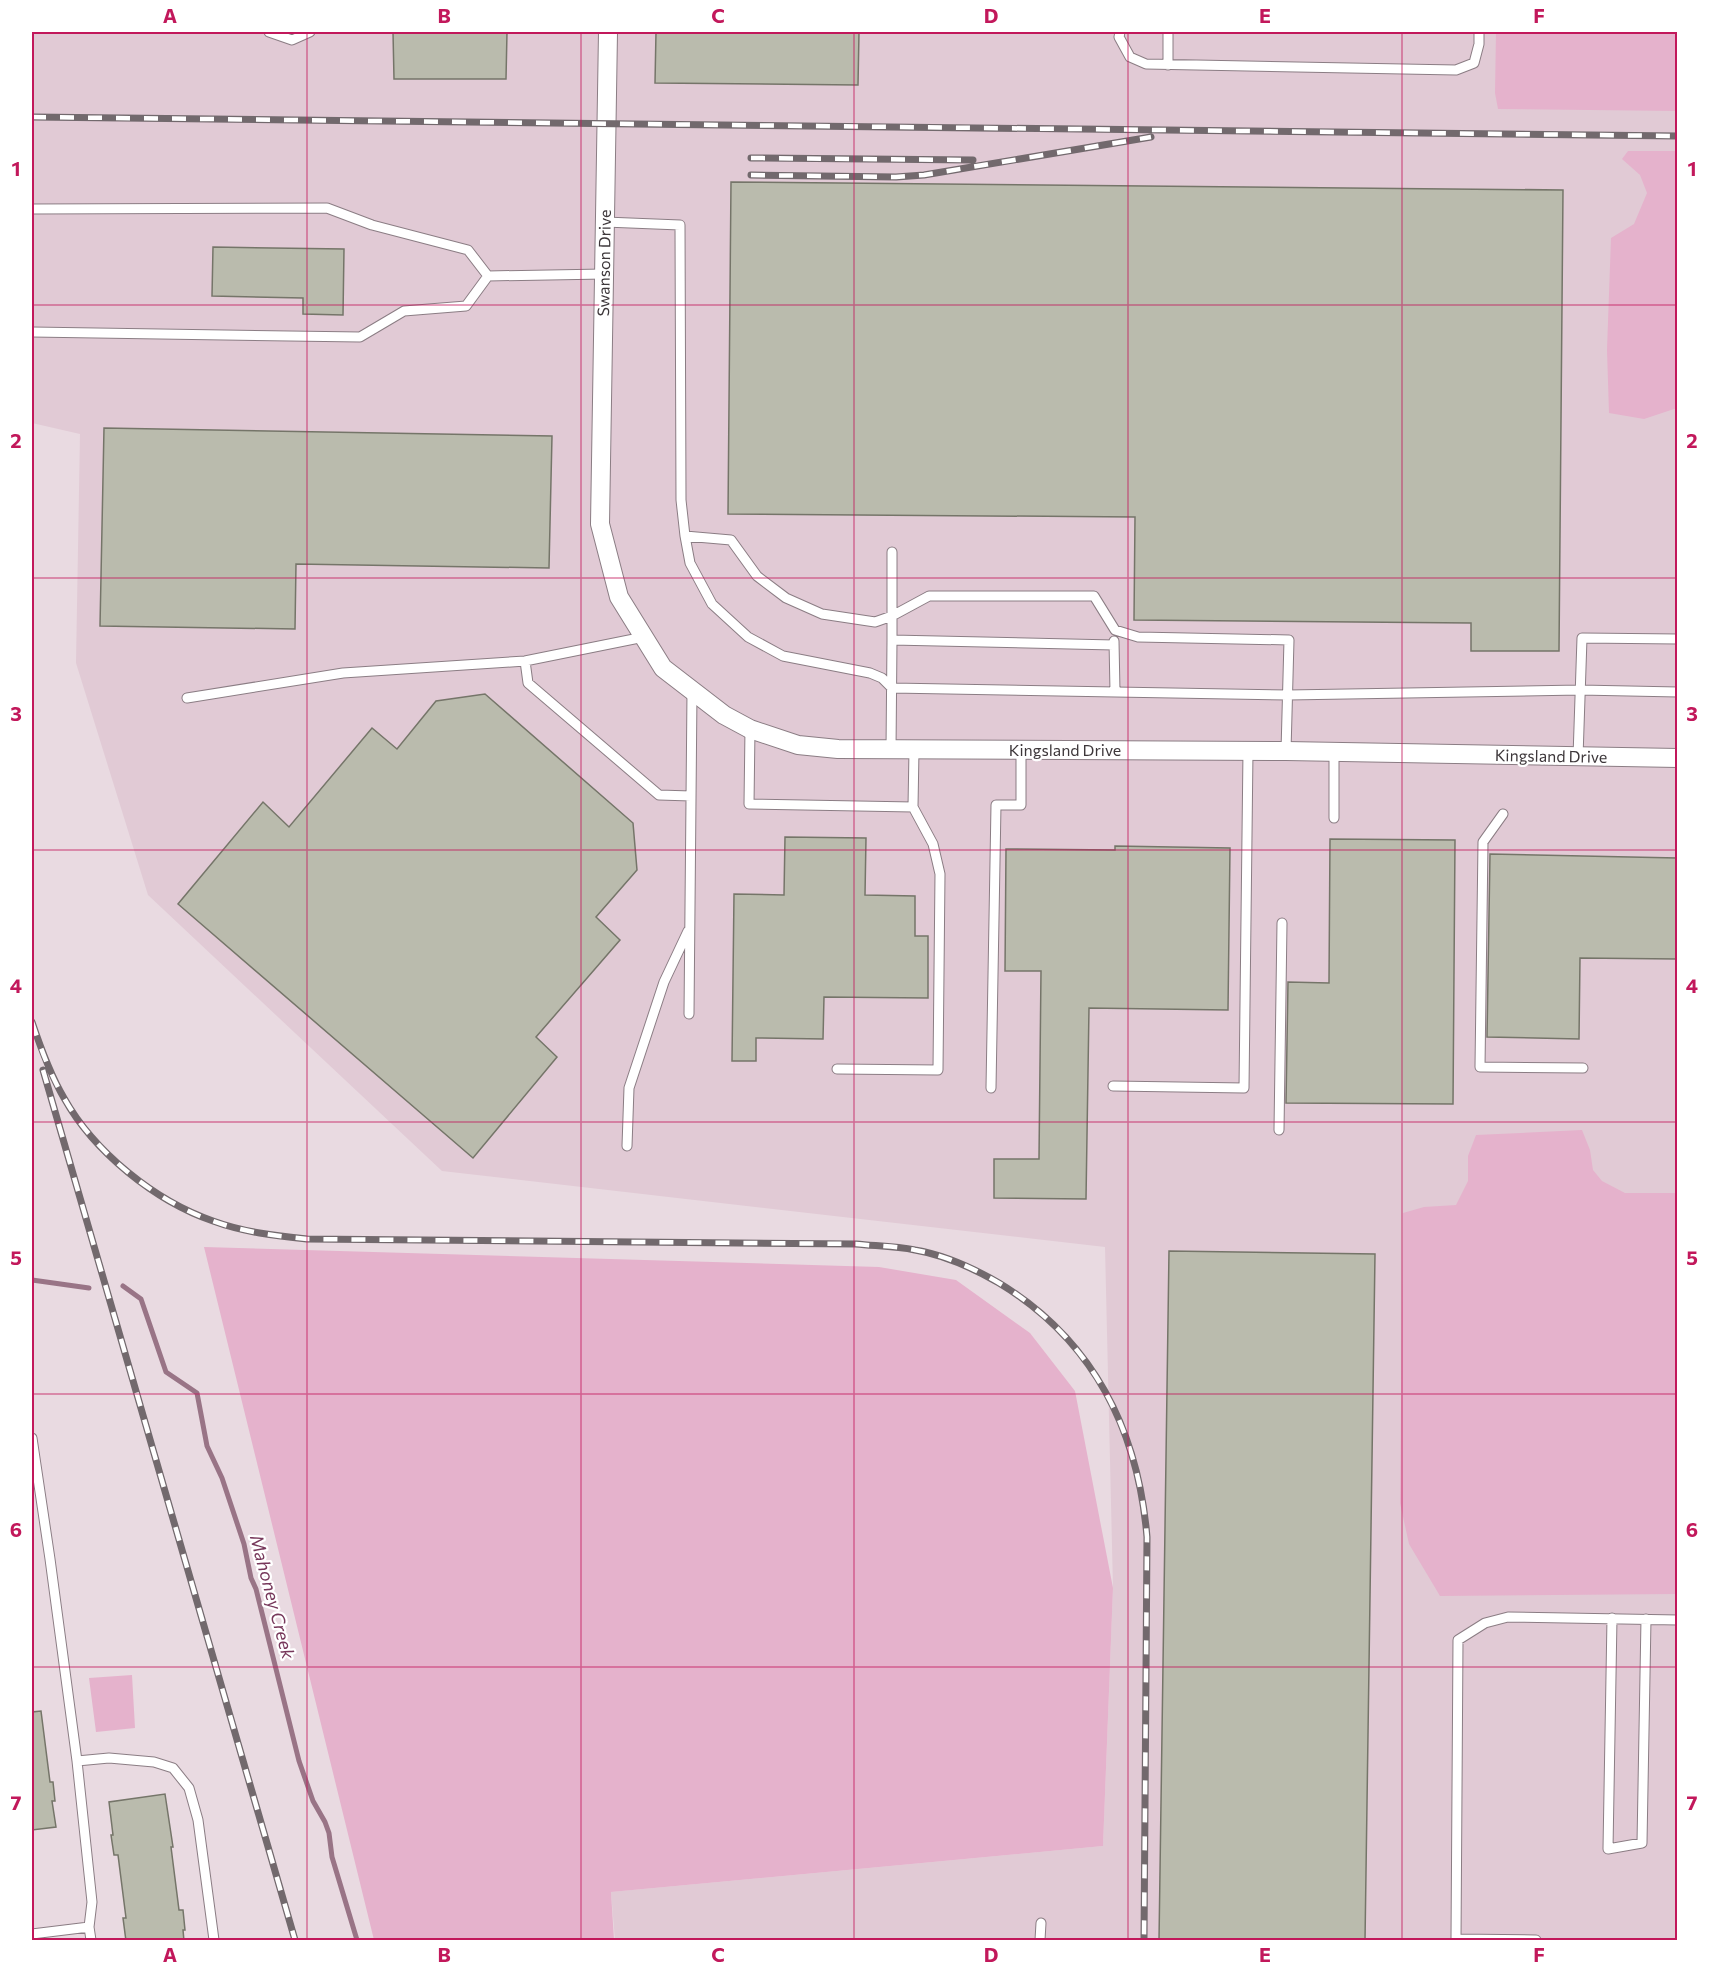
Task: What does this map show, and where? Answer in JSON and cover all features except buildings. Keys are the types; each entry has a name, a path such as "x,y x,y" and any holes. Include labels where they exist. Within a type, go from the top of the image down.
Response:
{"street":[{"name":"Swanson Drive","path":"600,495 608,32"},
{"name":"Kingsland Drive","path":"600,495 600,524 619,597 663,668 724,715 750,729 798,745 838,749 891,750 1286,751 1677,758"}],"lane":[{"path":"269,32 292,40 310,32"},
{"path":"1119,32 1119,37 1130,57 1146,64 1456,70 1474,63 1479,44 1479,32"},
{"path":"1167,65 1168,32"},
{"path":"32,209 327,208 372,225 468,250 488,276"},
{"path":"605,222 681,225 681,500 690,563 712,604 748,637 783,656 870,673 882,678 892,688 1288,695 1580,690 1677,692"},
{"path":"488,276 604,274"},
{"path":"32,332 360,337 404,311 466,306 488,276"},
{"path":"685,536 731,540 757,576 786,598 822,614 875,622 892,616 929,596 1094,596 1115,630 1114,692"},
{"path":"891,750 892,552"},
{"path":"1115,630 1138,637 1288,640 1286,751"},
{"path":"187,698 343,673 525,661 644,638"},
{"path":"1578,757 1582,638 1677,639"},
{"path":"892,640 1114,645"},
{"path":"525,661 528,682 659,795 691,796"},
{"path":"689,1014 692,692"},
{"path":"750,729 749,804 913,807"},
{"path":"837,1069 938,1070 939,874 933,844 913,807 914,750"},
{"path":"991,1088 996,805 1022,805 1021,750"},
{"path":"1113,1086 1244,1088 1248,751"},
{"path":"1334,752 1334,818"},
{"path":"1503,814 1483,842 1480,1067 1583,1068"},
{"path":"1279,1130 1282,923"},
{"path":"627,1146 629,1088 664,982 690,926"},
{"path":"32,1438 77,1761 92,1902 89,1927 91,1941"},
{"path":"1536,1941 1456,1939 1458,1640 1485,1623 1508,1617 1677,1620"},
{"path":"1612,1618 1608,1849 1642,1844 1646,1619"},
{"path":"77,1761 109,1758 154,1762 173,1768 189,1788 198,1820 214,1941"},
{"path":"1040,1941 1041,1923"},
{"path":"32,1934 89,1927"}],"shaded area":[{"path":"32,32 1677,32 1677,1940 615,1940 611,1892 1103,1846 1113,1588 1105,1247 442,1171 148,895 76,663 80,434 32,423"},
{"path":"1496,32 1677,32 1677,111 1498,109 1495,93"},
{"path":"1628,151 1677,151 1677,408 1644,419 1609,413 1607,350 1611,238 1634,224 1647,193 1640,175 1622,159"},
{"path":"1582,1130 1590,1150 1593,1170 1602,1181 1625,1193 1677,1193 1677,1594 1440,1596 1409,1544 1400,1503 1403,1213 1424,1207 1456,1205 1468,1181 1468,1156 1476,1135"},
{"path":"204,1247 879,1267 956,1280 1030,1333 1075,1391 1113,1588 1103,1846 611,1892 614,1940 374,1940"},
{"path":"132,1675 135,1728 96,1732 89,1678"}],"waterway":[{"name":"Mahoney Creek","path":"32,1280 89,1288"},
{"name":"Mahoney Creek","path":"123,1286 141,1299 166,1372 197,1393 207,1446 222,1478 244,1544 299,1761 313,1801 329,1833 332,1857 357,1940"}],"railway":[{"path":"32,117 1678,136"},
{"path":"751,175 896,177 924,175 1151,137"},
{"path":"751,158 973,160"},
{"path":"32,1022 59,1089 77,1118 109,1155 148,1188 169,1201 224,1225 260,1233 307,1239 856,1244 893,1247 926,1252 958,1263 999,1283 1032,1306 1061,1332 1085,1360 1105,1391 1121,1425 1133,1460 1142,1498 1147,1537 1144,1940"},
{"path":"43,1070 295,1940"}]}
